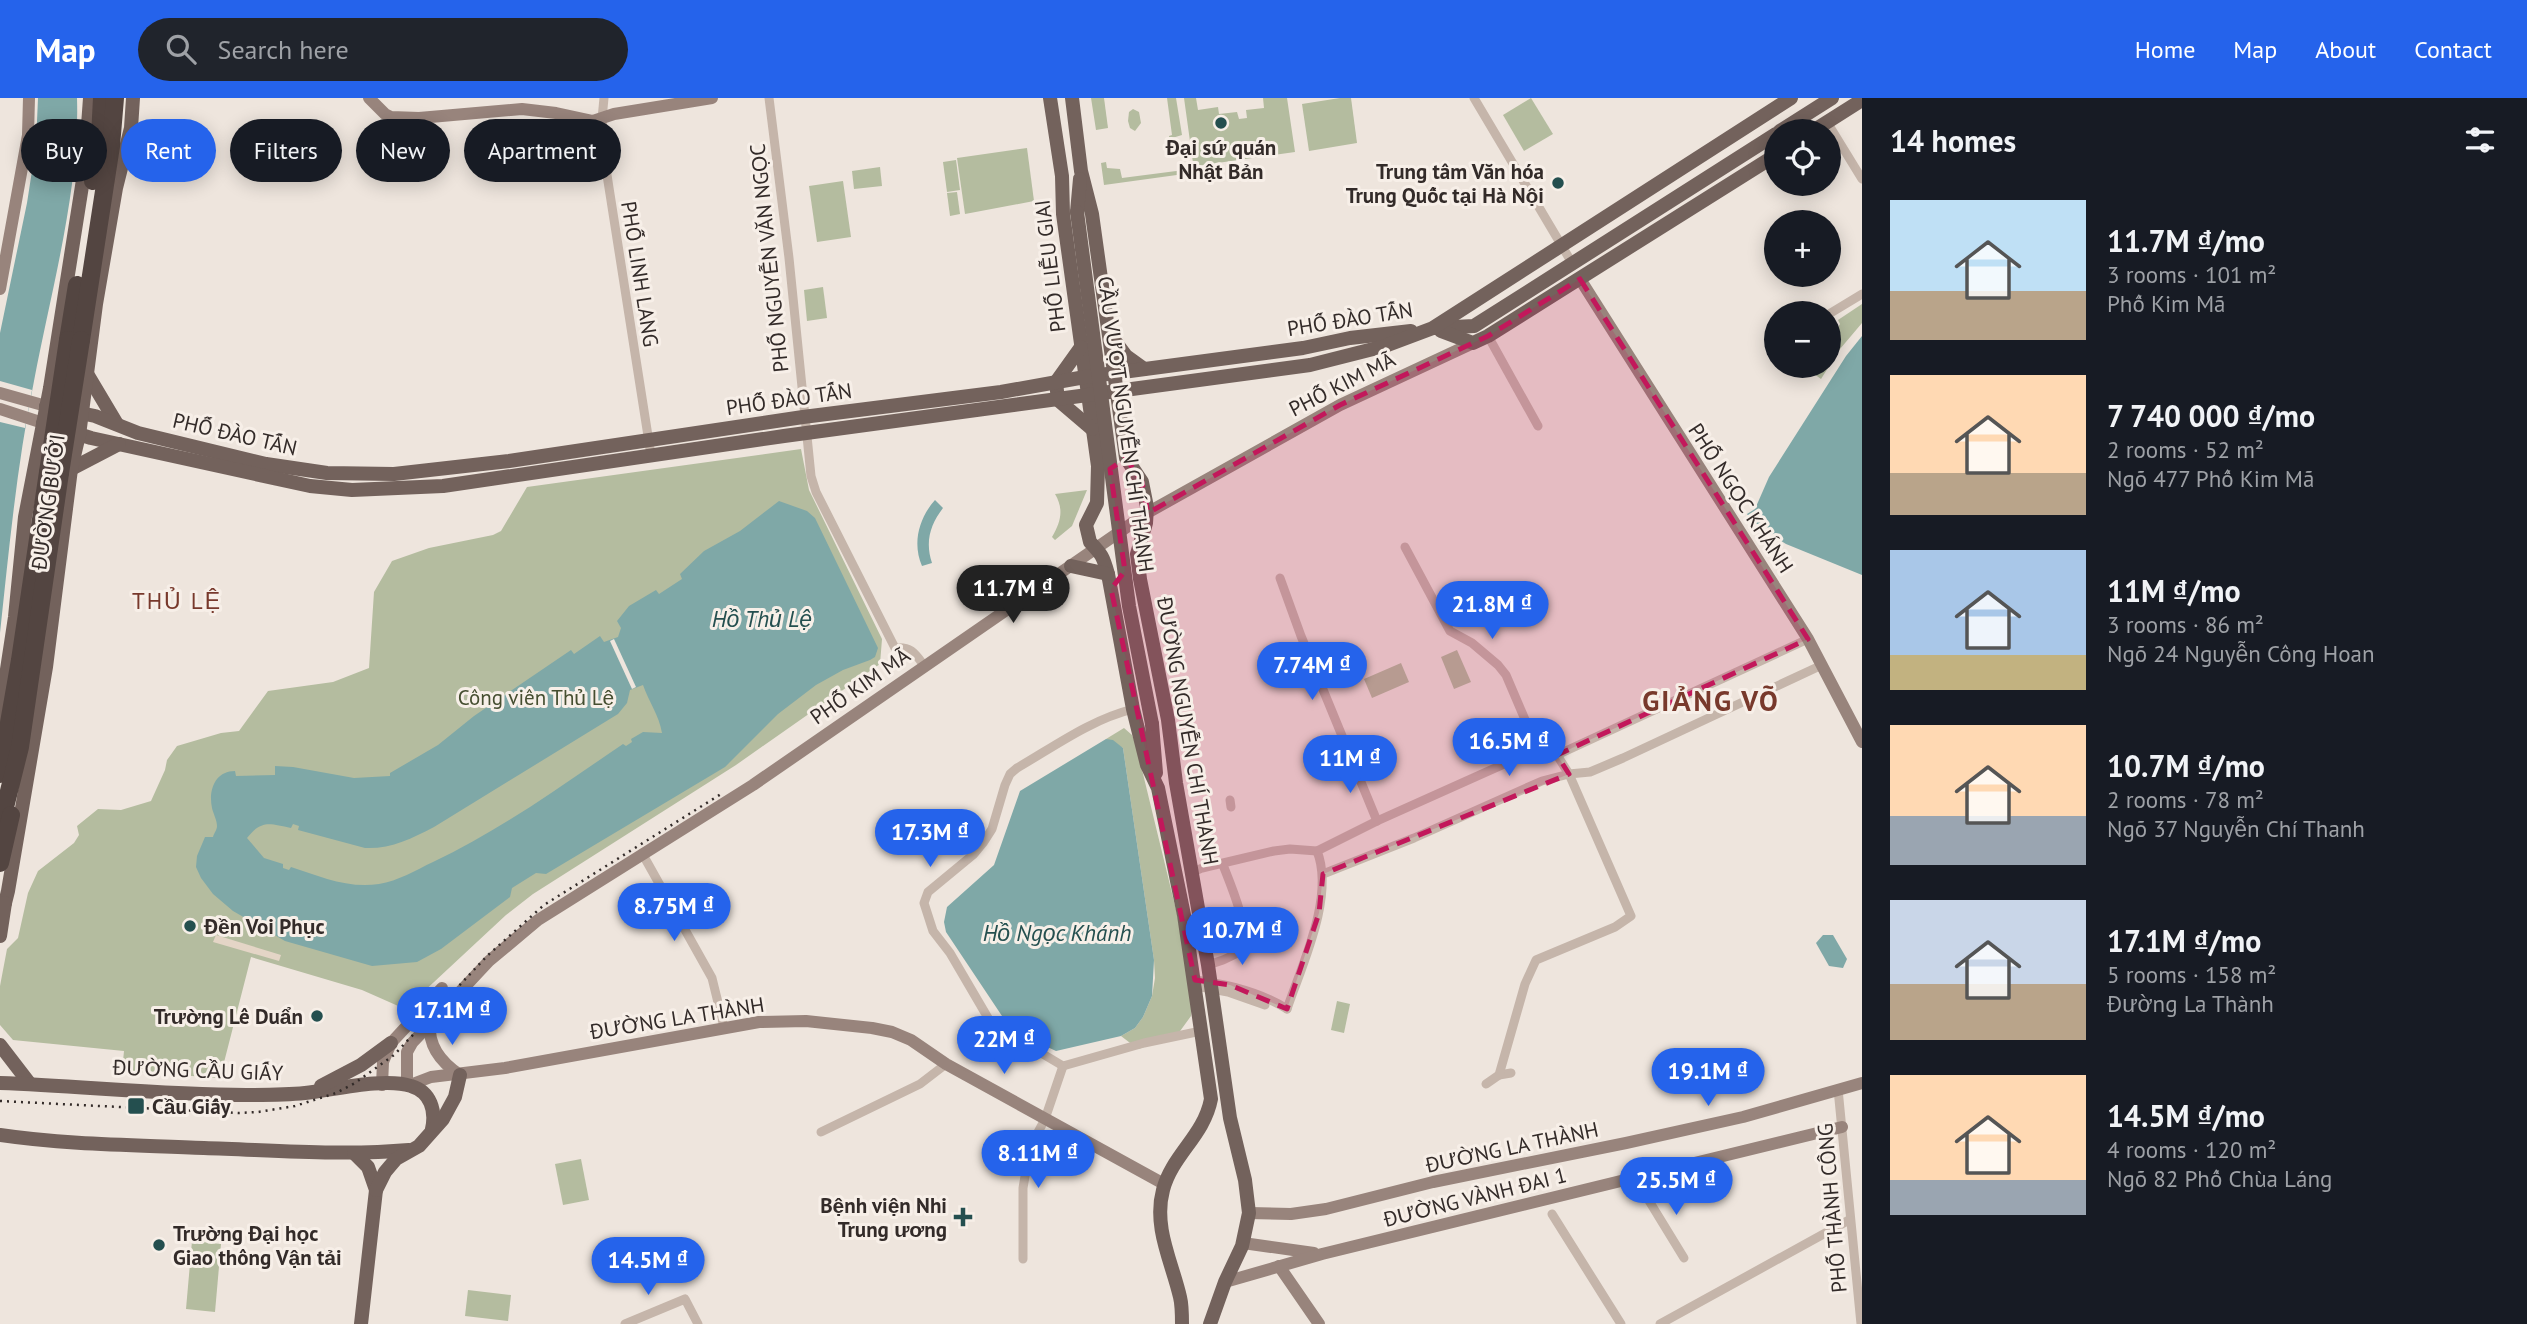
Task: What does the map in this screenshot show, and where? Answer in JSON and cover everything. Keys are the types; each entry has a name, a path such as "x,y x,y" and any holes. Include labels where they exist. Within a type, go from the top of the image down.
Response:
{"highway":[{"path":"0,827 8,748 60,472 100,137 102,98"},
{"path":"74,340 111,146 115,98"},
{"path":"0,775 8,748"},
{"path":"0,863 20,778 8,748"}],"main road":[{"path":"0,289 28,135 29,98"},
{"name":"ĐƯỜNG BƯỞI","path":"0,715 15,617 25,517 52,375 85,167 90,98"},
{"name":"ĐƯỜNG BƯỞI","path":"0,936 46,667 60,472 79,435 85,376 116,188 131,128 133,98"},
{"path":"369,98 385,114 401,117 448,116 522,109 589,121 683,100 712,98"},
{"name":"PHỐ LIỄU GIAI","path":"1050,98 1062,176 1063,214 1098,466 1097,503 1086,525 1090,542 1098,547"},
{"path":"1072,98 1081,171 1089,197 1110,335 1124,391 1126,458 1142,482 1147,513"},
{"path":"1433,328 1791,98"},
{"path":"1799,119 1832,98"},
{"path":"1832,119 1862,100"},
{"path":"1433,328 1474,326 1764,141"},
{"name":"PHỐ KIM MÃ","path":"399,1085 407,1052 419,1035 489,961 559,906 753,785 1147,513 1340,405 1488,336 1764,163"},
{"name":"CẦU VƯỢT NGUYỄN CHÍ THANH","path":"1081,171 1077,212 1129,606 1152,724 1157,788"},
{"name":"CẦU VƯỢT NGUYỄN CHÍ THANH","path":"1062,176 1077,212"},
{"path":"1669,202 1679,217"},
{"name":"PHỐ NGỌC KHÁNH","path":"1580,279 1808,639 1862,742"},
{"path":"1077,319 1091,324 1107,315"},
{"path":"1433,328 1473,342"},
{"name":"PHỐ ĐÀO TẤN","path":"650,448 803,417 1001,393 1085,377 1433,328"},
{"name":"PHỐ ĐÀO TẤN","path":"43,423 119,444 256,468 394,474 805,433 1310,365 1385,346 1433,328"},
{"path":"1110,335 1126,356 1144,369"},
{"path":"1081,347 1056,382 1058,400 1092,429"},
{"path":"52,375 65,386 75,386 85,376 117,424"},
{"path":"0,393 46,406"},
{"name":"PHỐ ĐÀO TẤN","path":"46,406 117,424 138,433 256,468"},
{"path":"0,409 43,423"},
{"path":"870,410 872,425"},
{"path":"60,472 119,444"},
{"path":"1098,466 1107,470 1115,468 1126,458"},
{"name":"ĐƯỜNG NGUYỄN CHÍ THANH","path":"1147,513 1137,554 1140,579 1168,720 1176,783 1208,965 1203,984 1201,1031 1211,1099 1203,1126 1164,1184 1159,1217 1181,1300 1182,1324"},
{"name":"ĐƯỜNG NGUYỄN CHÍ THANH","path":"1098,547 1108,574 1133,709 1147,765 1157,788 1245,1180 1249,1213 1243,1243 1210,1324"},
{"path":"1071,566 1108,574"},
{"path":"1111,589 1115,580 1128,572 1140,579"},
{"name":"CẦU VƯỢT NGUYỄN CHÍ THANH","path":"1152,724 1176,783"},
{"path":"302,1093 348,1073 391,1043 442,988"},
{"path":"361,1324 376,1190 389,1166 409,1150 419,1146 450,1109 460,1075 438,1055 430,1037 433,1021 424,1008"},
{"name":"ĐƯỜNG LA THÀNH","path":"399,1085 431,1077 460,1075 759,1022 806,1021 872,1028 911,1040 946,1064 1164,1184"},
{"path":"391,1043 383,1062 399,1085 428,1098 433,1108 432,1129"},
{"path":"0,1045 30,1084"},
{"name":"ĐƯỜNG CẦU GIẤY","path":"0,1083 243,1095 399,1085"},
{"name":"ĐƯỜNG LA THÀNH","path":"1249,1213 1291,1213 1326,1209 1429,1183 1735,1119 1862,1083"},
{"path":"1211,1099 1227,1098"},
{"name":"ĐƯỜNG VÀNH ĐAI 1","path":"1225,1282 1321,1254 1842,1127"},
{"path":"4,1138 354,1153 409,1150"},
{"path":"354,1153 368,1167 376,1190"},
{"path":"1243,1243 1321,1254"},
{"path":"1279,1266 1319,1324"}],"street":[{"name":"PHỐ LINH LANG","path":"604,98 602,118 610,196 650,448"},
{"name":"PHỐ NGUYỄN VĂN NGỌC","path":"769,98 789,258 811,476 816,492 895,648 913,650 925,667"},
{"path":"1474,98 1572,264"},
{"path":"1841,145 1862,179"},
{"path":"1841,307 1862,294"},
{"path":"1488,336 1538,426"},
{"path":"1405,547 1450,631 1472,643 1506,675 1541,757"},
{"path":"1280,578 1377,821"},
{"path":"1191,873 1274,851 1317,851 1522,756 1557,755 1808,639"},
{"path":"1323,874 1470,814 1542,781 1590,772 1822,665"},
{"path":"1133,709 1091,724 1010,774 992,828 984,842 928,892 923,904 933,931 950,953 991,1023 1063,1066 1201,1031"},
{"path":"1499,1075 1525,984 1536,960 1615,927 1631,916 1569,774 1557,755"},
{"path":"1203,984 1272,1007 1287,1009 1319,913 1323,874 1317,851"},
{"path":"642,853 712,978 724,1027"},
{"path":"1208,965 1244,950 1246,941 1235,897 1223,865"},
{"path":"821,1132 920,1084 946,1064"},
{"path":"1023,1259 1023,1188 1030,1147 1045,1119 1063,1066"},
{"path":"1486,1084 1499,1075 1511,1073"},
{"name":"PHỐ THÀNH CÔNG","path":"1838,1089 1861,1324"},
{"path":"1643,1191 1684,1258"},
{"path":"1552,1214 1621,1324"},
{"path":"1660,1324 1849,1220"},
{"path":"625,1324 685,1299 698,1324"}],"highlighted area":[{"path":"1580,279 1808,639 1557,755 1569,774 1323,874 1319,913 1287,1009 1230,985 1195,980 1111,589 1125,571 1110,469 1126,458 1142,482 1148,513 1340,405 1488,336"}],"green space":[{"path":"1091,98 1104,98 1108,128 1096,130"},
{"path":"1167,98 1176,98 1182,135 1169,139 1172,135"},
{"path":"1184,98 1196,98 1198,110 1218,107 1219,114 1237,112 1239,119 1247,118 1246,110 1264,108 1263,98 1287,98 1295,152 1196,166 1193,163"},
{"path":"1351,98 1357,143 1309,151 1302,104"},
{"path":"1531,98 1553,134 1524,151 1503,115"},
{"path":"1133,109 1139,112 1141,123 1135,131 1130,128 1128,121 1129,112"},
{"path":"1027,148 1034,201 965,214 957,158"},
{"path":"956,160 960,190 947,192 943,162"},
{"path":"1106,162 1107,168 1120,169 1122,178 1184,170 1184,174 1104,185 1101,163"},
{"path":"880,167 882,186 854,189 852,171"},
{"path":"843,181 851,237 817,242 809,186"},
{"path":"957,192 960,214 950,216 947,193"},
{"path":"823,287 827,318 807,321 804,290"},
{"path":"1862,304 1862,323 1841,348 1841,318"},
{"name":"Công viên Thủ Lệ","path":"801,449 809,490 882,639 880,664 736,765 533,894 506,915 405,1009 362,990 251,957 220,1078 122,1071 124,1051 13,1040 0,1025 0,986 7,949 18,938 28,893 38,871 74,843 79,835 77,826 98,809 121,810 151,801 167,760 177,746 221,733 239,731 268,691 333,682 369,668 374,592 392,561 429,548 501,531 527,487"},
{"path":"1087,490 1072,526 1055,540 1052,537 1058,526 1060,510 1055,494"},
{"path":"1457,650 1471,682 1454,689 1441,657"},
{"path":"1401,663 1409,682 1372,698 1364,679"},
{"path":"1124,728 1132,735 1136,745 1178,918 1192,1002 1191,1016 1175,1038 1138,1049 1121,1036 1135,1028 1143,1017 1152,996 1155,978 1123,748 1106,739"},
{"path":"1337,1001 1350,1004 1344,1033 1331,1030"},
{"path":"581,1159 589,1200 563,1205 555,1164"},
{"path":"192,1241 221,1244 215,1312 186,1309"},
{"path":"468,1290 511,1295 508,1321 465,1316"}],"shaded area":[{"path":"216,935 281,955 279,961 213,942"}],"water":[{"path":"38,98 77,98 77,119 37,119"},
{"path":"30,182 72,182 23,444 0,633 0,333"},
{"path":"1862,336 1862,575 1786,544 1775,537 1765,524 1754,524 1747,514 1755,509 1769,477 1832,378 1841,378 1841,364"},
{"path":"935,500 943,508 930,534 932,563 922,566 917,540 921,523"},
{"name":"Hồ Thủ Lệ","path":"779,501 807,511 815,518 878,648 875,657 816,685 778,714 725,767 546,874 536,873 512,888 510,897 441,949 417,962 372,966 285,941 233,911 213,894 201,878 196,867 197,856 205,837 213,837 217,829 211,794 215,782 223,774 235,771 236,776 275,775 275,766 354,778 390,776 390,773 438,745 474,716 571,650 574,654 600,636 604,642 618,637 621,628 617,621 629,606 656,590 659,594 682,579 680,574 704,551 740,531","holes":["643,685 662,733 643,732 631,739 632,742 626,746 623,744 483,836 407,875 367,885 334,881 291,867 289,870 283,868 283,864 264,858 247,838 257,828 266,824 291,828 293,824 299,826 298,830 365,848 384,847 401,842 434,827 618,714 627,703 630,690"]},
{"name":"Hồ Ngọc Khánh","path":"1106,739 1113,740 1123,748 1154,960 1152,996 1135,1028 1121,1036 1056,1051 1010,1028 946,932 944,922 947,907 994,865 1020,791"},
{"path":"1823,935 1833,935 1847,959 1843,968 1829,966 1816,943"}],"pier":[{"path":"0,381 32,390 25,428 0,422"},
{"path":"614,639 636,687 632,689 610,641"}],"railway":[{"path":"0,1101 239,1113 295,1106 336,1093 394,1055 487,956 544,905 721,794"}],"place":[{"name":"Đại sứ quán Nhật Bản","path":"1221,123"},
{"name":"Trung tâm Văn hóa Trung Quốc tại Hà Nội","path":"1558,183"},
{"name":"Đền Voi Phục","path":"190,926"},
{"name":"Trường Lê Duẩn","path":"317,1016"},
{"name":"Cầu Giấy","path":"136,1106"},
{"name":"Bệnh viện Nhi Trung ương","path":"963,1217"},
{"name":"Trường Đại học Giao thông Vận tải","path":"159,1245"}],"district":[{"name":"THỦ LỆ","path":"177,600"},
{"name":"GIẢNG VÕ","path":"1711,700"}]}
